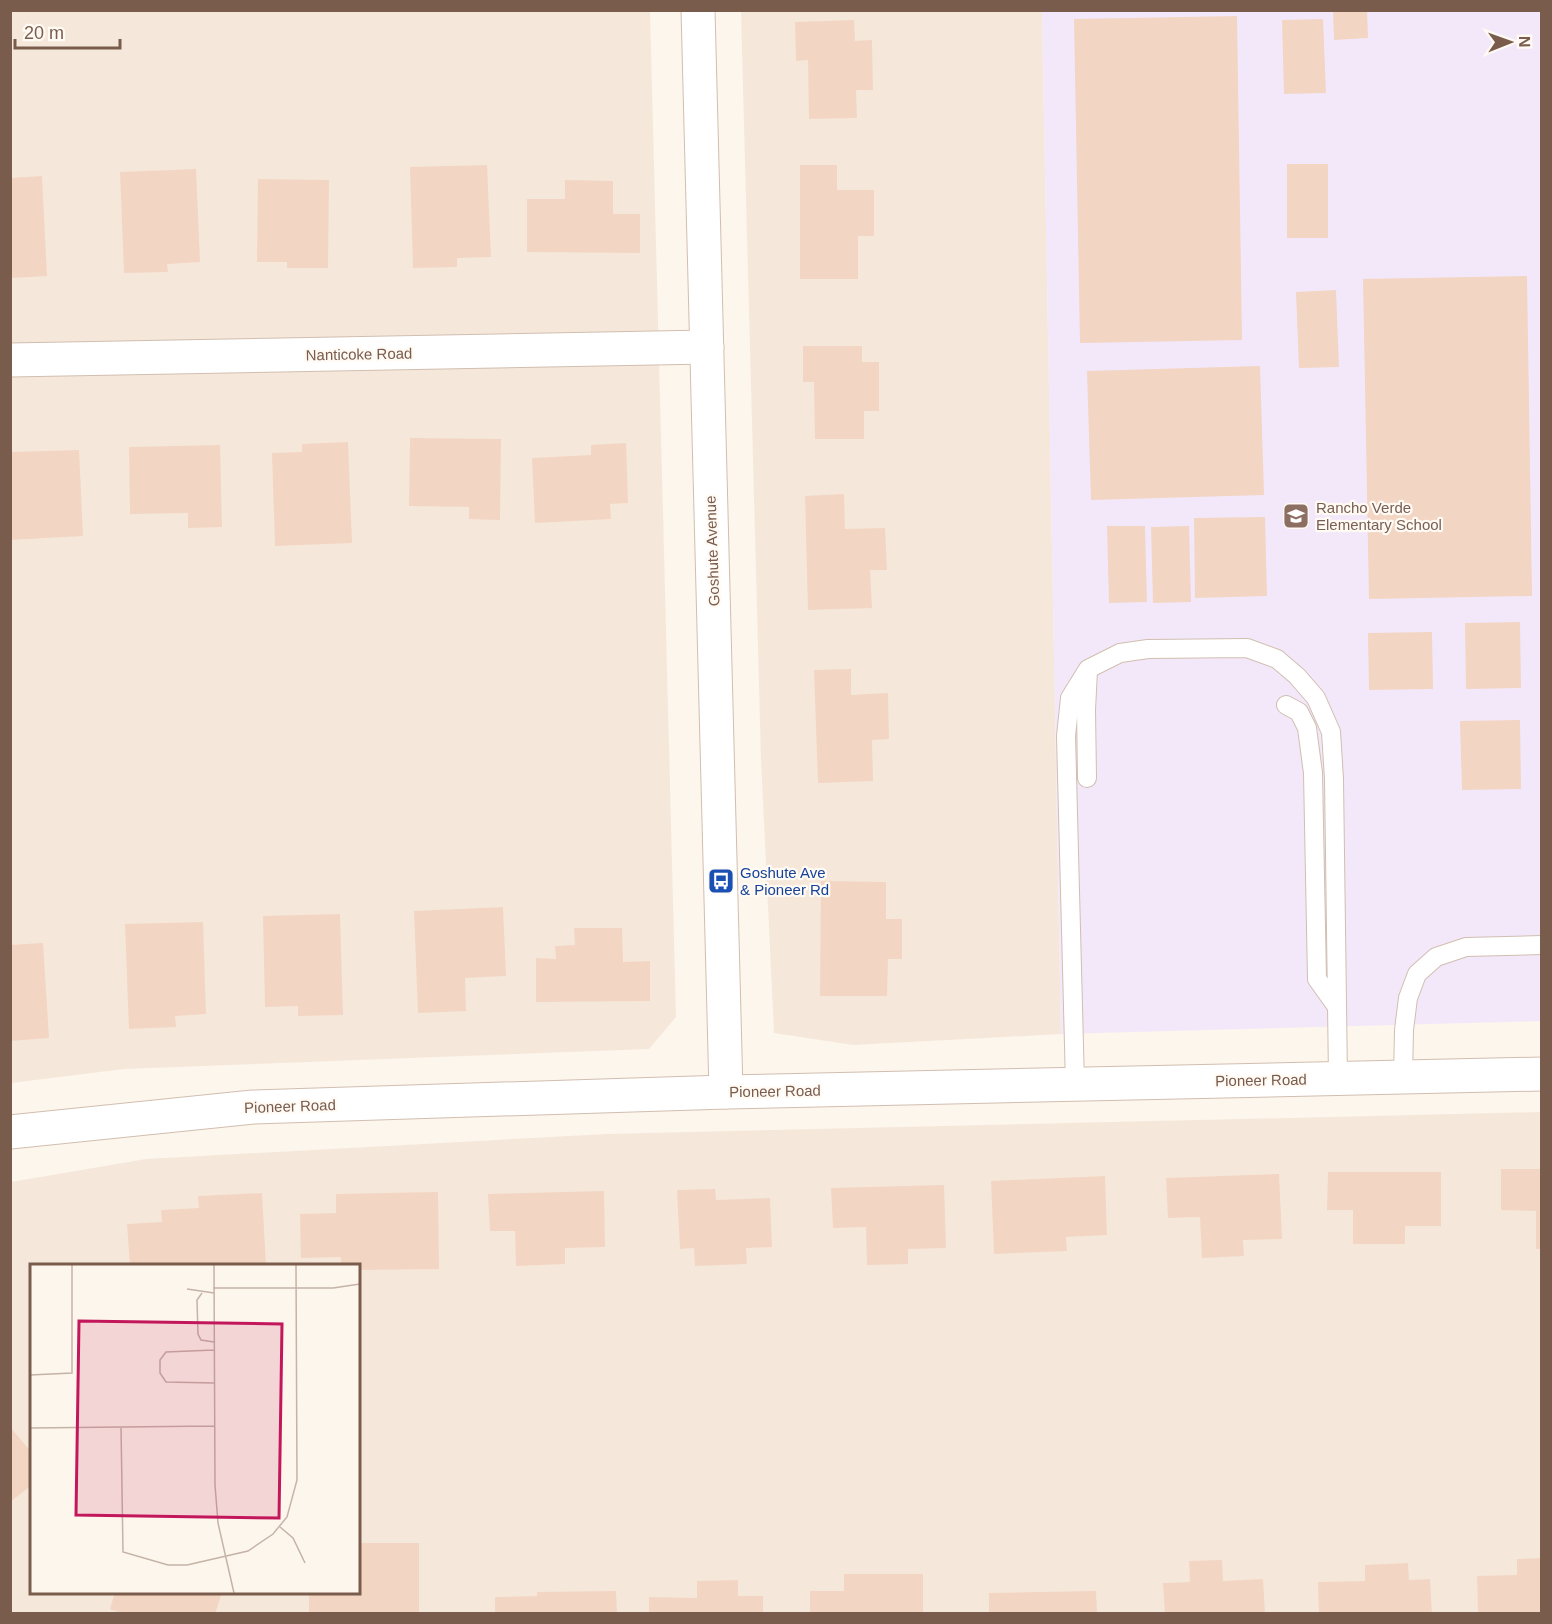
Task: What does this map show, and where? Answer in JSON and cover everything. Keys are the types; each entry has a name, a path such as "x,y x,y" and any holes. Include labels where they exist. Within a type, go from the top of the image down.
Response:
{"street":[{"name":"Goshute Avenue","path":"698,10 726,1092"},
{"name":"Nanticoke Road","path":"10,360 707,347"},
{"name":"Pioneer Road","path":"10,1132 253,1107 726,1092 1542,1074"}],"lane":[{"path":"1075,1084 1066,736 1070,698 1088,669 1120,653 1148,649 1247,648 1277,658 1298,676 1316,698 1331,732 1338,1079"},
{"path":"1087,778 1088,669"},
{"path":"1286,705 1299,712 1307,728 1313,773 1317,979 1337,1007"},
{"path":"1403,1077 1404,1030 1408,998 1418,974 1436,957 1466,947 1542,945"}],"shaded area":[{"path":"10,11 650,11 676,1017 649,1049 124,1069 11,1083"},
{"path":"741,11 1042,11 1061,1034 853,1045 774,1033 761,759"},
{"name":"Rancho Verde Elementary School","path":"1042,11 1541,11 1541,1021 1061,1034"},
{"path":"1541,1112 1541,1613 11,1614 11,1182 146,1159 607,1134"}],"building":[{"path":"1333,10 1367,10 1368,38 1334,40"},
{"path":"1237,16 1242,340 1080,343 1074,19"},
{"path":"1323,19 1326,93 1284,94 1282,20"},
{"path":"854,20 855,41 872,40 873,90 856,90 857,118 809,119 808,60 796,61 795,22"},
{"path":"1287,164 1328,164 1328,238 1287,238"},
{"path":"487,165 491,257 457,258 457,267 413,268 410,167"},
{"path":"800,165 837,165 837,190 874,190 874,236 858,236 858,279 800,279"},
{"path":"196,169 200,262 167,264 168,272 124,273 120,172"},
{"path":"42,176 47,276 10,278 10,178"},
{"path":"258,179 329,180 328,268 287,268 287,262 257,262"},
{"path":"565,180 613,181 613,214 640,214 640,253 527,252 527,199 565,199"},
{"path":"1527,276 1532,596 1369,599 1363,279"},
{"path":"1336,290 1339,367 1299,368 1296,292"},
{"path":"803,346 862,346 862,362 879,362 879,411 864,411 864,439 815,439 814,382 803,382"},
{"path":"1260,366 1264,495 1091,500 1087,371"},
{"path":"410,438 501,439 500,520 469,519 469,507 409,506"},
{"path":"348,442 352,543 275,546 272,453 302,452 302,444"},
{"path":"626,443 628,503 610,504 611,519 535,523 532,458 591,455 591,445"},
{"path":"220,445 222,527 188,528 188,513 130,514 129,447"},
{"path":"79,450 83,536 10,540 10,452"},
{"path":"844,494 845,529 885,528 887,570 870,570 872,608 808,610 805,496"},
{"path":"1265,517 1267,596 1195,598 1194,518"},
{"path":"1107,526 1145,526 1147,602 1109,603"},
{"path":"1189,526 1191,602 1153,603 1151,527"},
{"path":"1520,622 1521,688 1466,689 1465,623"},
{"path":"1432,632 1433,689 1369,690 1368,633"},
{"path":"851,669 851,695 888,693 889,739 872,740 873,781 818,783 814,670"},
{"path":"1520,720 1521,789 1462,790 1460,721"},
{"path":"821,881 886,882 886,919 902,919 902,959 888,959 887,996 820,996"},
{"path":"503,907 506,976 465,978 466,1011 418,1013 414,911"},
{"path":"340,914 343,1015 298,1016 298,1006 265,1007 263,916"},
{"path":"203,922 206,1014 175,1016 176,1027 129,1029 125,924"},
{"path":"574,928 622,928 623,962 650,961 650,1001 536,1002 536,958 556,959 555,946 575,945"},
{"path":"43,943 49,1038 10,1041 10,945"},
{"path":"1501,1169 1542,1169 1542,1249 1536,1249 1536,1211 1501,1210"},
{"path":"1328,1172 1441,1172 1441,1226 1405,1226 1405,1244 1353,1244 1353,1210 1327,1210"},
{"path":"1279,1174 1282,1239 1243,1240 1244,1256 1202,1258 1200,1217 1168,1218 1166,1178"},
{"path":"1105,1176 1107,1235 1066,1237 1067,1251 994,1254 991,1181"},
{"path":"944,1185 946,1248 908,1249 908,1264 867,1265 866,1227 833,1228 831,1188"},
{"path":"715,1189 716,1200 770,1198 772,1247 746,1248 747,1264 695,1266 694,1248 680,1249 677,1190"},
{"path":"604,1191 605,1247 565,1248 565,1264 516,1266 515,1231 490,1231 488,1194"},
{"path":"438,1192 439,1269 360,1270 360,1264 341,1264 341,1257 301,1258 300,1214 336,1213 336,1194"},
{"path":"262,1193 266,1264 130,1264 127,1224 162,1222 161,1210 199,1208 198,1196"},
{"path":"10,1427 30,1451 30,1487 10,1502"},
{"path":"360,1543 419,1543 419,1614 309,1614 309,1594 360,1594"},
{"path":"1542,1558 1542,1614 1478,1614 1477,1576 1517,1575 1517,1559"},
{"path":"1222,1560 1223,1581 1263,1579 1265,1614 1165,1614 1163,1583 1190,1582 1189,1561"},
{"path":"1408,1563 1409,1580 1430,1579 1432,1614 1319,1614 1318,1582 1365,1581 1365,1565"},
{"path":"844,1574 923,1574 923,1614 810,1614 810,1591 844,1591"},
{"path":"738,1580 738,1596 763,1596 763,1614 649,1614 649,1597 697,1598 697,1581"},
{"path":"616,1591 617,1614 495,1614 495,1597 537,1596 537,1592"},
{"path":"1096,1591 1097,1614 989,1614 989,1593"},
{"path":"114,1594 221,1594 215,1614 124,1614 110,1609"}],"place":[{"name":"Rancho Verde Elementary School","path":"1296,516"},
{"name":"Goshute Ave & Pioneer Rd","path":"721,881"}]}
